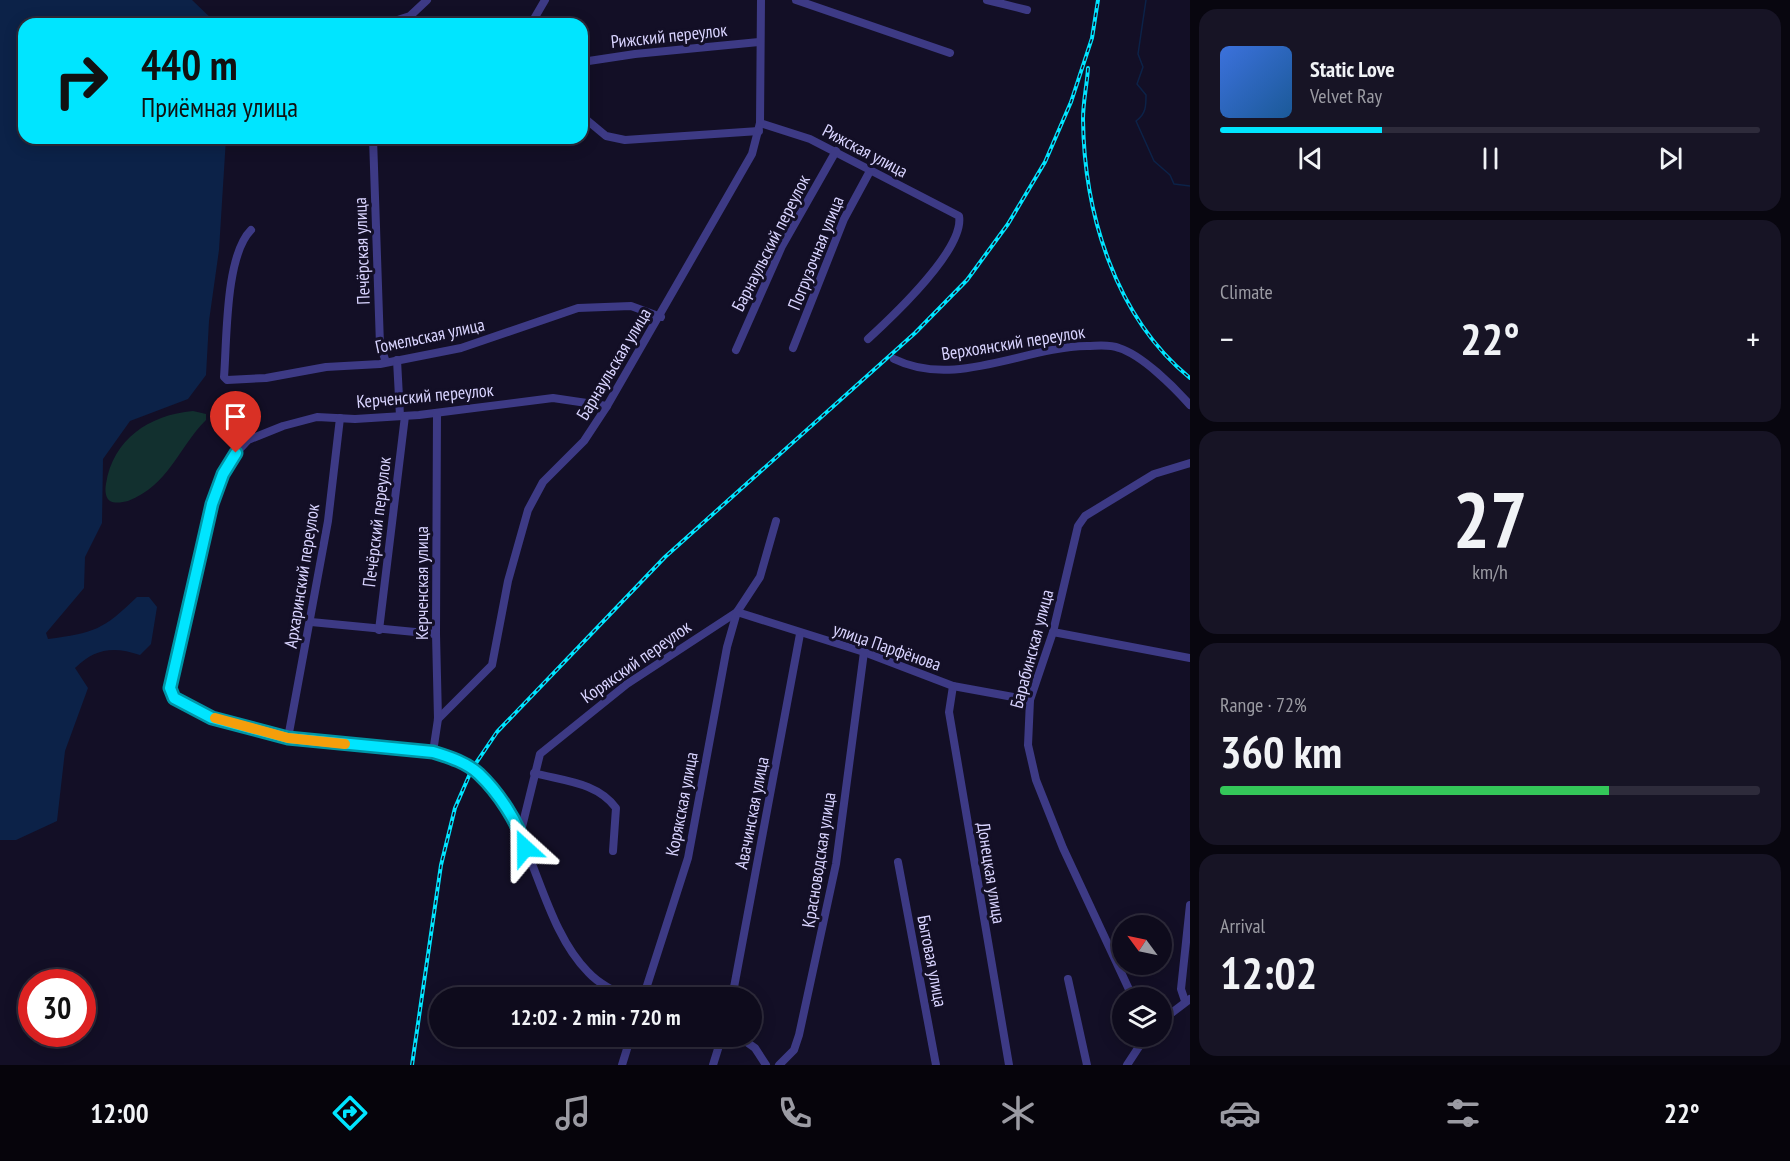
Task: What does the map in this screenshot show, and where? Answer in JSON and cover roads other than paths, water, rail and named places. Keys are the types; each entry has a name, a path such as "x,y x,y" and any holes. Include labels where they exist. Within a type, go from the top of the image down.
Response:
{"street":[{"path":"404,18 410,16 427,0"},
{"path":"534,18 545,0"},
{"name":"Барнаульская улица","path":"438,719 492,664 508,581 528,510 543,483 584,441 607,406 661,317 752,154 759,127 761,0"},
{"path":"796,0 950,53"},
{"path":"987,0 1027,10"},
{"name":"Рижский переулок","path":"588,62 635,54 759,42"},
{"name":"Рижская улица","path":"588,121 606,136 625,140 759,127 786,129 836,151 959,216 960,225 945,256 892,316 868,339"},
{"name":"Печёрская улица","path":"373,144 380,345 386,362"},
{"name":"Барнаульский переулок","path":"736,350 782,246 836,151"},
{"name":"Погрузочная улица","path":"793,348 844,219 870,171"},
{"name":"Гомельская улица","path":"251,230 240,250 228,297 224,377 235,380 386,362 461,348 578,308 631,306 661,317"},
{"name":"Верхоянский переулок","path":"894,359 918,368 948,370 1066,346 1114,346 1124,350 1164,378 1190,405"},
{"name":"Печёрский переулок","path":"379,630 402,416 397,360"},
{"name":"Керченский переулок","path":"288,738 212,718 174,698 170,688 212,504 223,474 236,453 248,441 301,420 317,417 402,416 553,398 607,406"},
{"name":"Керченская улица","path":"433,752 438,719 435,634 437,413"},
{"name":"Архаринский переулок","path":"288,738 311,622 340,418"},
{"name":"Барабинская улица","path":"1128,987 1071,869 1036,780 1027,732 1030,700 1053,632 1071,566 1077,530 1085,516 1154,474 1190,464"},
{"name":"Корякский переулок","path":"520,831 540,754 593,709 652,666 737,612 760,577 776,521"},
{"name":"улица Парфёнова","path":"737,612 800,634 864,652 953,686 1030,700"},
{"name":"Корякская улица","path":"646,987 688,858 727,647 737,612"},
{"path":"311,622 435,634"},
{"path":"1053,632 1190,658"},
{"name":"Авачинская улица","path":"734,987 800,634"},
{"name":"Красноводская улица","path":"779,1065 794,1050 800,1035 830,900 864,652"},
{"name":"Донецкая улица","path":"953,686 949,712 1009,1065"},
{"path":"288,738 433,752 459,762 479,774 520,831 530,864 578,962 608,987"},
{"path":"534,773 587,786 607,796 616,807 612,851"},
{"name":"Бытовая улица","path":"898,862 936,1065"},
{"path":"1172,1012 1187,1000 1181,989 1190,905"},
{"path":"1068,979 1087,1065"},
{"path":"622,1065 627,1047"},
{"path":"712,1065 718,1047"},
{"path":"754,1047 766,1065"},
{"path":"1127,1065 1139,1047"}],"water":[{"path":"0,0 192,0 211,18 18,18 18,144 226,144 219,250 209,321 206,375 188,399 130,421 103,459 102,523 85,557 84,588 46,633 48,639 87,632 115,617 137,597 149,597 157,607 151,644 140,655 122,650 98,653 82,661 75,668 88,688 65,751 57,821 16,840 0,840"}],"waterway":[{"path":"1146,0 1138,54 1143,67 1137,84 1146,95 1146,103 1144,113 1136,121 1154,161 1170,175 1174,184 1190,186"}],"railway":[{"path":"412,1065 441,865 455,808 472,769 497,732 665,557 915,333 967,280 1008,224 1045,162 1071,102 1092,38 1098,0"},
{"path":"1088,68 1083,113 1085,155 1090,191 1109,261 1123,294 1142,325 1164,353 1190,378"}]}
